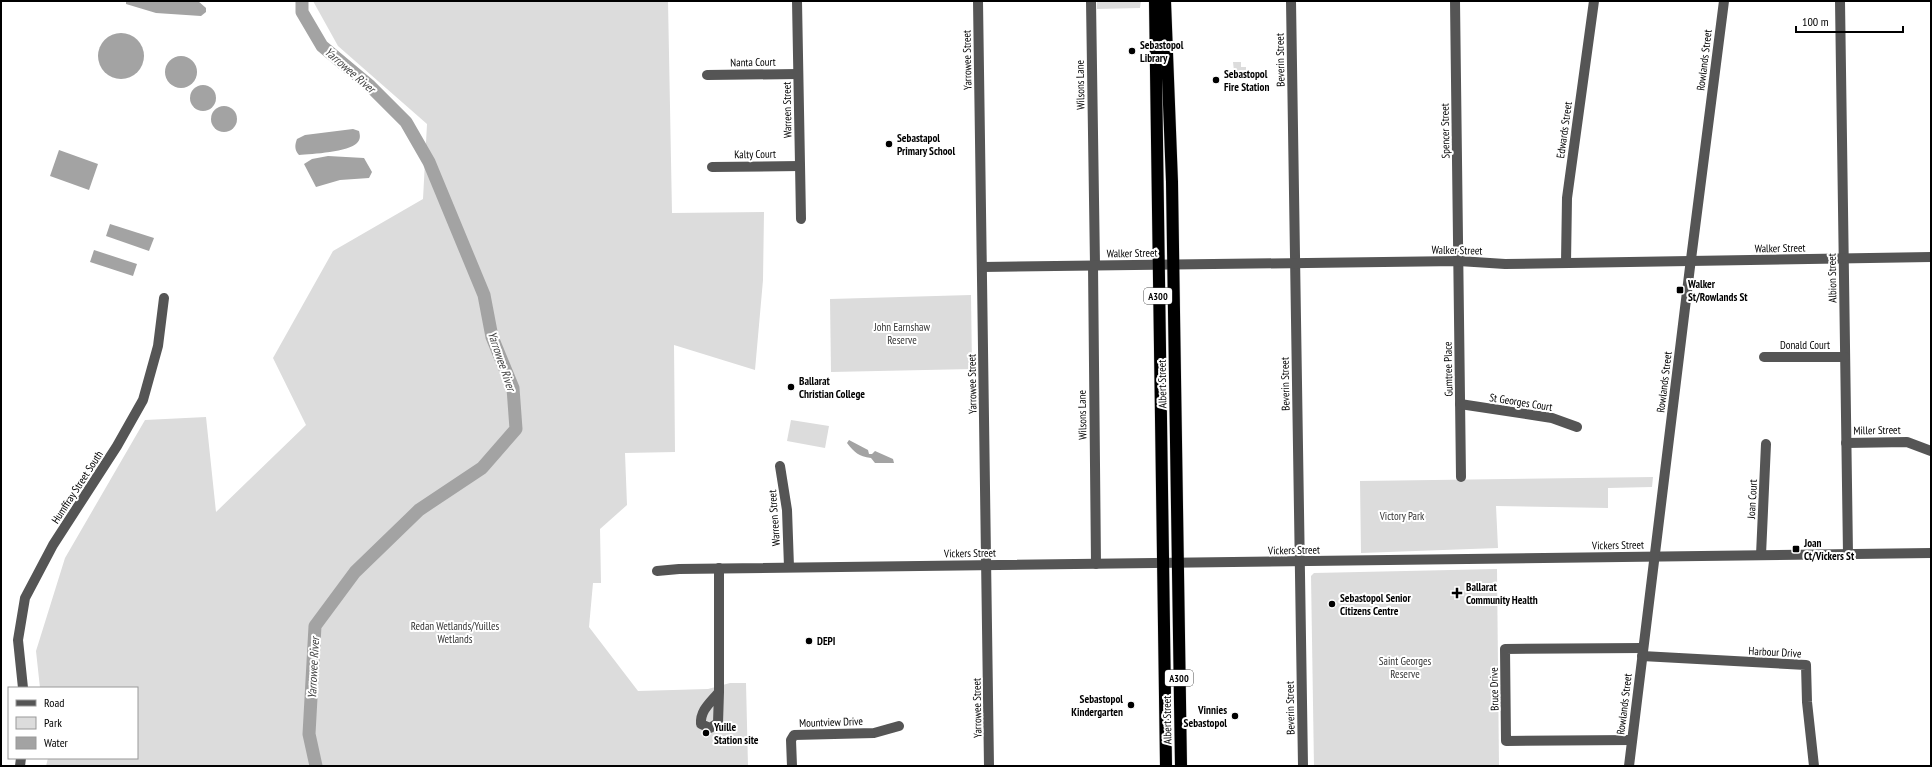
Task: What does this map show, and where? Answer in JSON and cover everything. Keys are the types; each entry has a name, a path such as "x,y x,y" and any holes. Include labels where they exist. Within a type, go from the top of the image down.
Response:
{"highway":[{"name":"Albert Street","path":"1155,1 1166,766"},
{"name":"Albert Street","path":"1165,1 1173,264 1181,766"}],"street":[{"name":"Warreen Street","path":"797,1 801,219"},
{"name":"Yarrowee Street","path":"978,1 990,766"},
{"name":"Wilsons Lane","path":"1091,1 1096,564"},
{"name":"Beverin Street","path":"1291,1 1303,766"},
{"name":"Spencer Street","path":"1455,1 1459,261"},
{"name":"Edwards Street","path":"1566,263 1567,198 1594,1"},
{"name":"Rowlands Street","path":"1629,766 1690,261 1724,1"},
{"name":"Albion Street","path":"1840,1 1848,554"},
{"name":"Nanta Court","path":"707,75 798,74"},
{"name":"Kalty Court","path":"712,167 800,166"},
{"name":"Walker Street","path":"982,267 1459,261 1505,264 1931,257"},
{"name":"Gumtree Place","path":"1459,261 1461,477"},
{"name":"Humffray Street South","path":"23,687 18,640 25,598 53,545 113,452 143,400 158,346 164,298"},
{"name":"Donald Court","path":"1764,357 1845,357"},
{"name":"St Georges Court","path":"1460,404 1552,418 1577,427"},
{"name":"Miller Street","path":"1846,443 1907,442 1931,451"},
{"name":"Joan Court","path":"1761,555 1766,444"},
{"name":"Warreen Street","path":"780,466 788,510 789,567"},
{"name":"Vickers Street","path":"657,571 719,568 986,564 1096,564 1931,553"},
{"path":"719,568 719,692"},
{"name":"Bruce Drive","path":"1632,740 1506,741 1505,649 1642,652"},
{"name":"Harbour Drive","path":"1642,652 1806,665 1807,702 1814,766"},
{"name":"Mountview Drive","path":"792,766 791,740 794,735 877,733 899,726"}],"green space":[{"name":"Redan Wetlands/Yuilles Wetlands","path":"313,1 668,1 672,213 764,212 763,280 755,370 674,345 675,452 625,453 627,505 600,529 601,583 593,583 589,627 638,691 708,689 730,683 746,683 748,766 46,766 48,759 138,759 138,687 40,687 36,651 65,558 145,420 206,417 216,512 306,425 273,358 333,251 423,199 427,124 338,46"},
{"path":"1097,1 1141,1 1140,8 1097,9"},
{"path":"1233,62 1241,62 1241,67 1246,67 1246,71 1234,71"},
{"name":"John Earnshaw Reserve","path":"971,295 972,369 831,372 830,299"},
{"path":"791,420 829,426 825,448 787,441"},
{"name":"Victory Park","path":"1653,477 1652,487 1608,488 1608,508 1496,506 1498,548 1361,553 1360,481"},
{"name":"Saint Georges Reserve","path":"1497,569 1499,766 1314,766 1311,576 1314,573"}],"water":[{"path":"126,1 198,1 206,8 206,12 201,16 156,13 126,4"},
{"path":"121,33 134,37 140,43 144,56 140,69 134,75 121,79 108,75 102,69 98,56 102,43 108,37"},
{"path":"178,56 184,56 193,60 197,72 193,84 184,88 178,88 169,84 165,75 165,69 169,60"},
{"path":"203,85 212,89 216,98 212,107 203,111 194,107 190,98 194,89"},
{"path":"224,106 233,110 237,119 233,128 224,132 215,128 211,119 215,110"},
{"path":"353,129 359,131 359,140 353,146 346,149 299,155 296,151 295,145 297,139 305,135"},
{"path":"59,150 98,164 89,190 50,176"},
{"path":"328,156 364,158 372,172 369,178 340,180 316,187 304,164 312,159"},
{"path":"110,224 154,238 149,251 106,236"},
{"path":"94,250 137,264 133,276 90,262"},
{"path":"849,440 868,450 869,454 872,454 875,451 893,459 894,463 875,463 871,458 855,452 847,443"}],"waterway":[{"name":"Yarrowee River","path":"302,1 302,12 322,46 370,86 406,122 429,162 484,295 492,337 513,388 516,429 482,468 419,510 355,572 315,626 309,734 316,766"}],"place":[{"name":"Sebastopol Library","path":"1132,51"},
{"name":"Sebastopol Fire Station","path":"1216,80"},
{"name":"Sebastapol Primary School","path":"889,144"},
{"name":"Walker St/Rowlands St","path":"1680,290"},
{"name":"Ballarat Christian College","path":"791,387"},
{"name":"Joan Ct/Vickers St","path":"1796,549"},
{"name":"Ballarat Community Health","path":"1457,593"},
{"name":"Sebastopol Senior Citizens Centre","path":"1332,604"},
{"name":"DEPI","path":"809,641"},
{"name":"Sebastopol Kindergarten","path":"1131,705"},
{"name":"Vinnies Sebastopol","path":"1235,716"},
{"name":"Yuille Station site","path":"706,733"}]}
